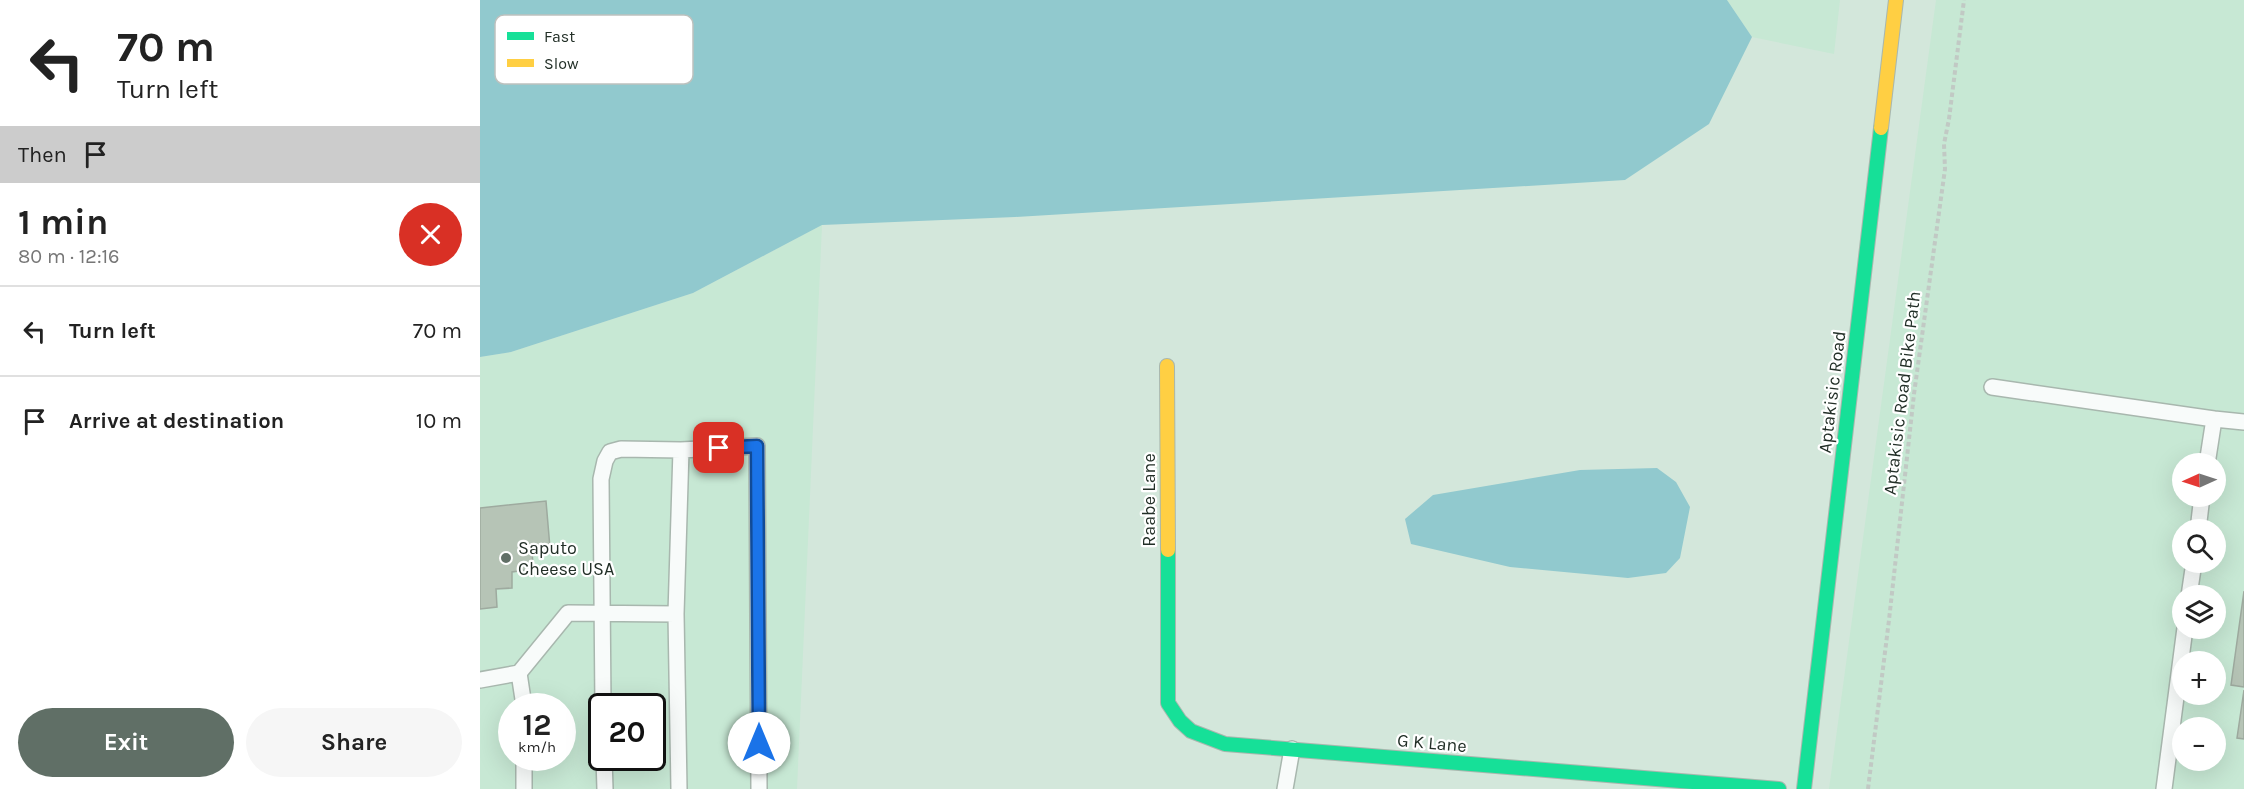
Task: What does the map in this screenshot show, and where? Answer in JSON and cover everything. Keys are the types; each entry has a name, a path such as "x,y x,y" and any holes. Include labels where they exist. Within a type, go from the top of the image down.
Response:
{"street":[{"name":"Aptakisic Road","path":"1804,789 1896,0"},
{"name":"Raabe Lane","path":"1167,366 1168,634"},
{"name":"G K Lane","path":"1168,634 1168,703 1180,723 1195,735 1225,744 1779,789"}],"lane":[{"path":"1992,387 2244,422"},
{"path":"2209,453 2214,419"},
{"path":"603,693 601,479 605,461 610,452 621,449 681,450 757,446 759,789"},
{"path":"679,789 676,614 681,450"},
{"path":"480,680 519,673 568,613 676,614"},
{"path":"2164,789 2184,639"},
{"path":"519,673 522,693"},
{"path":"1285,789 1292,749"},
{"path":"524,771 524,789"},
{"path":"604,771 605,789"}],"path":[{"name":"Aptakisic Road Bike Path","path":"1868,789 1890,620 1914,394 1945,169 1944,144 1950,119 1964,0"}],"shaded area":[{"path":"1727,0 1840,0 1834,54 1752,37"},
{"path":"1936,0 2244,0 2244,789 1829,789"},
{"path":"822,225 797,789 480,789 480,357 511,352 693,293"}],"water":[{"path":"480,0 1727,0 1752,37 1709,124 1625,180 1015,217 822,225 693,293 511,352 480,357"},
{"path":"1657,468 1676,482 1690,507 1680,558 1666,573 1628,578 1510,567 1411,544 1405,519 1433,495 1580,470"}],"building":[{"name":"Saputo Cheese USA","path":"546,501 550,548 532,547 533,569 512,572 512,588 496,589 497,607 480,609 480,508"},
{"path":"2244,591 2244,687 2231,685"},
{"path":"2244,690 2244,739 2237,738"}],"traffic: fast":[{"path":"1804,789 1881,128"},
{"path":"1168,550 1168,703 1180,721 1191,731 1225,744 1779,789"}],"traffic: slow":[{"path":"1881,128 1896,0"},
{"path":"1167,366 1168,550"}],"place":[{"name":"Saputo Cheese USA","path":"506,558"}],"route":[{"path":"719,448 757,446 759,743"}]}
